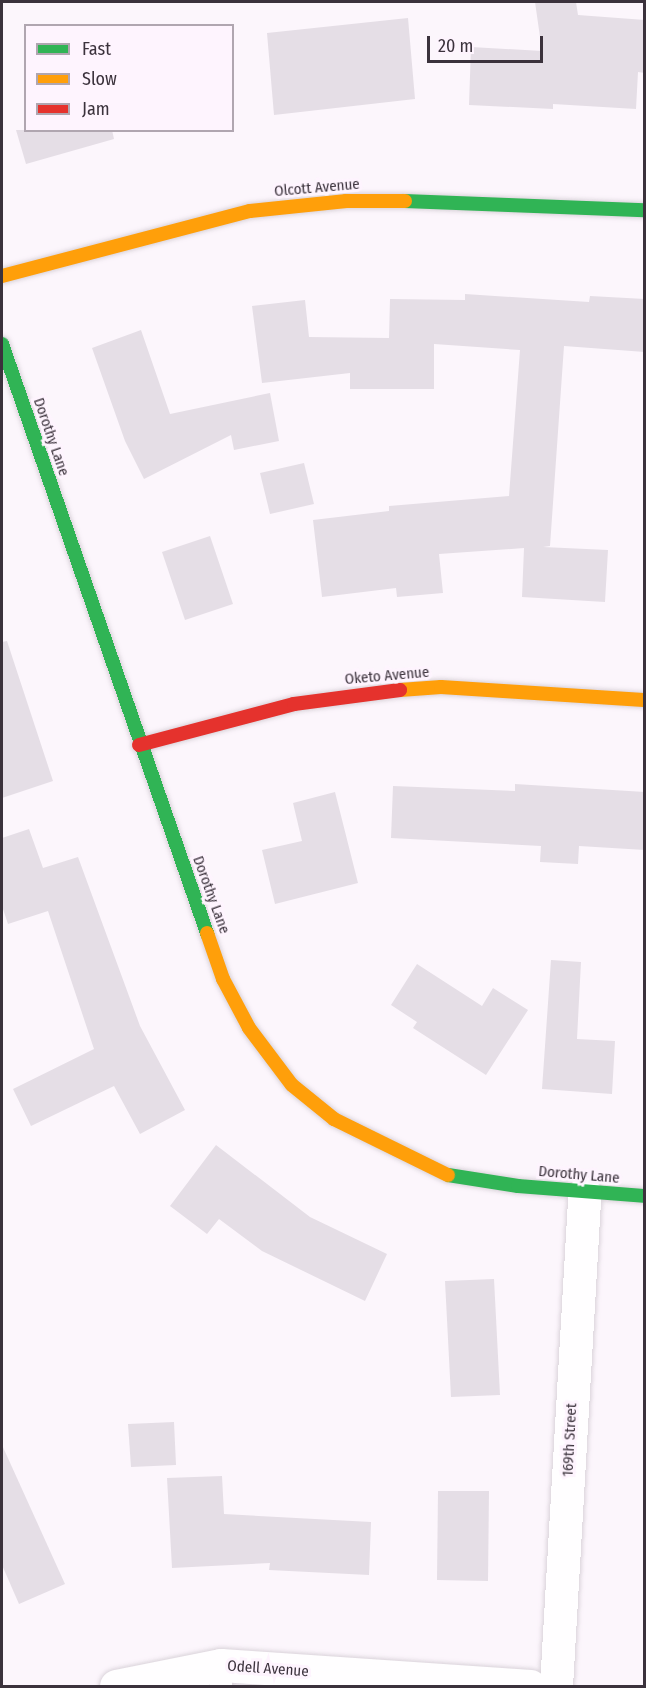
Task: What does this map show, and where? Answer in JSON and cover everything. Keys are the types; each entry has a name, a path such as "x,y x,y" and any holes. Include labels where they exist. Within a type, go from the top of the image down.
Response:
{"street":[{"name":"Olcott Avenue","path":"2,276 250,211 346,201 459,201 645,210"},
{"name":"Dorothy Lane","path":"2,344 139,745 223,979 249,1028 292,1084 334,1119 439,1174 584,1193 645,1196"},
{"name":"Oketo Avenue","path":"139,745 294,704 362,693 441,687 645,700"},
{"name":"169th Street","path":"556,1686 584,1193"},
{"name":"Odell Avenue","path":"116,1686 221,1676 530,1686"}],"building":[{"path":"535,2 576,2 578,15 645,20 645,73 638,72 636,109 553,104 553,109 469,105 471,47 542,51"},
{"path":"408,18 415,99 274,115 267,33"},
{"path":"16,130 24,130 24,132 112,132 114,139 26,164"},
{"path":"465,294 589,302 590,296 645,299 645,352 564,346 550,546 543,547 608,550 605,602 522,597 524,548 439,554 443,593 397,597 396,588 322,597 313,520 389,511 389,506 509,496 520,350 434,344 434,389 350,389 350,373 262,383 252,306 305,300 309,337 389,338 390,299 465,300"},
{"path":"141,330 170,414 270,393 279,441 234,450 231,435 144,479 125,441 92,348"},
{"path":"304,463 314,504 270,514 260,473"},
{"path":"210,536 233,604 185,620 162,552"},
{"path":"7,641 53,781 2,798 2,642"},
{"path":"515,784 645,792 645,850 579,846 578,864 540,862 541,846 391,838 393,786 515,791"},
{"path":"335,792 358,883 275,904 262,850 302,841 293,803"},
{"path":"29,829 43,868 78,857 140,1026 185,1110 140,1134 114,1086 31,1126 13,1089 94,1049 48,911 8,924 2,906 2,838"},
{"path":"551,960 581,962 577,1039 615,1041 612,1094 542,1089"},
{"path":"417,964 482,1006 493,988 528,1010 486,1075 413,1028 417,1022 391,1005"},
{"path":"216,1145 310,1217 387,1254 365,1301 262,1251 219,1219 207,1234 170,1206"},
{"path":"494,1279 500,1395 451,1397 445,1281"},
{"path":"174,1422 176,1465 131,1467 128,1424"},
{"path":"2,1445 65,1584 19,1604 2,1565"},
{"path":"222,1476 224,1514 371,1522 369,1575 269,1570 270,1563 172,1568 167,1478"},
{"path":"438,1491 489,1491 488,1581 437,1580"}],"traffic: fast":[{"path":"405,201 644,210"},
{"path":"2,344 207,933"},
{"path":"448,1175 518,1186 644,1196"}],"traffic: slow":[{"path":"2,276 250,211 346,201 405,201"},
{"path":"400,690 441,687 644,700"},
{"path":"207,933 223,979 249,1028 292,1085 334,1119 448,1175"}],"traffic: jam":[{"path":"139,745 294,704 400,690"}]}
